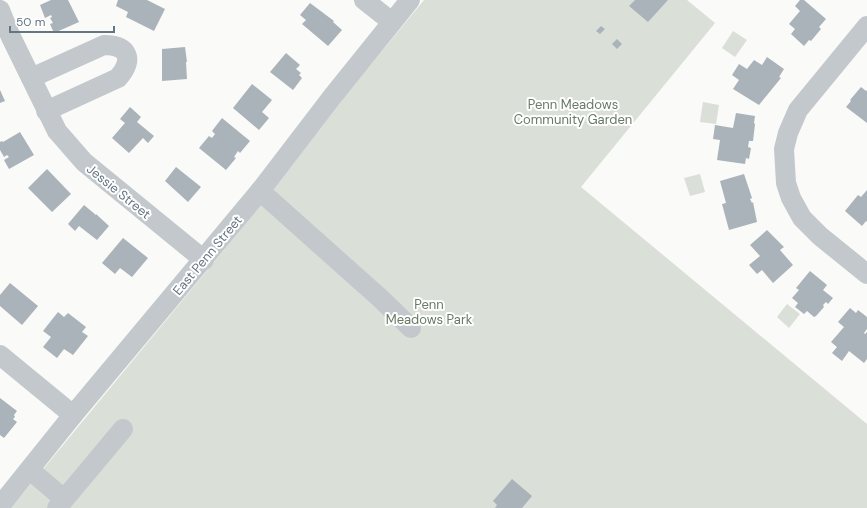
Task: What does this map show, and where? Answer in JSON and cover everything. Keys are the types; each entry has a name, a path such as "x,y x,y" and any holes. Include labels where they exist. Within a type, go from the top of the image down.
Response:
{"street":[{"path":"364,0 392,22"},
{"name":"East Penn Street","path":"0,506 73,415 260,192 332,97 410,0"},
{"name":"Jessie Street","path":"0,10 5,37 30,78 57,131 84,162 204,260"},
{"path":"867,26 798,110 788,133 784,149 786,183 791,198 802,218 820,236 867,274"},
{"path":"30,78 104,45 115,45 124,52 128,60 126,70 118,78 46,111"},
{"path":"260,192 380,298 411,328"},
{"path":"0,355 73,415"},
{"path":"30,470 61,503 123,429"}],"green space":[{"name":"Penn Meadows Park","path":"424,0 687,0 715,23 581,187 867,424 867,508 11,508 262,204 349,91"},
{"path":"733,31 747,40 735,57 722,48"},
{"path":"703,102 719,105 716,124 700,122"},
{"path":"700,174 705,192 690,196 684,178"},
{"path":"787,304 800,314 789,328 777,317"}],"building":[{"path":"51,0 68,0 79,22 54,33 50,24 53,23 50,18 52,17 51,15 45,18 40,5"},
{"path":"118,0 147,0 165,9 154,31 126,17 128,12 116,6"},
{"path":"635,0 668,0 648,22 629,6"},
{"path":"800,0 804,0 826,19 819,27 821,29 811,41 809,40 804,46 791,34 795,29 789,24 800,11 795,6"},
{"path":"310,3 334,21 333,22 342,30 328,46 302,24 306,20 300,15"},
{"path":"601,26 605,29 600,34 596,31"},
{"path":"617,39 622,44 617,49 612,44"},
{"path":"185,47 187,79 162,81 162,49"},
{"path":"286,53 300,65 296,69 301,73 299,75 302,78 293,90 270,72"},
{"path":"767,57 784,69 779,77 781,78 759,105 733,89 739,80 732,75 739,64 747,69 754,60 762,65"},
{"path":"252,84 272,100 262,112 269,118 259,130 233,108"},
{"path":"861,87 866,91 867,90 867,123 846,107"},
{"path":"0,90 5,101 0,103"},
{"path":"130,107 141,117 137,122 154,136 148,143 143,138 129,153 112,138 125,123 120,119"},
{"path":"736,113 755,116 753,141 749,141 748,147 751,148 749,159 746,158 745,164 717,160 720,140 713,139 715,125 733,128"},
{"path":"222,118 250,141 240,153 238,151 234,157 236,158 226,170 199,148 209,136 212,138 215,134 212,131"},
{"path":"20,132 34,155 9,169 4,160 9,157 7,155 4,157 0,150 0,142 3,142"},
{"path":"176,167 201,187 188,202 165,181"},
{"path":"47,169 71,194 52,212 28,188"},
{"path":"744,174 752,198 750,199 752,203 753,202 757,222 729,230 722,204 726,203 720,181"},
{"path":"867,190 867,222 866,221 862,226 845,211 858,195 861,197"},
{"path":"84,205 109,226 97,240 79,226 75,231 68,224"},
{"path":"767,230 784,247 780,250 793,265 773,283 762,270 757,274 749,265 760,256 750,245"},
{"path":"123,238 148,258 132,277 120,268 115,274 102,263"},
{"path":"810,271 827,285 823,290 833,298 828,304 826,302 823,305 824,307 814,317 807,311 804,314 795,307 798,303 792,298 799,290 796,288"},
{"path":"10,283 38,306 22,325 0,306 0,295"},
{"path":"850,308 856,313 858,310 867,317 867,329 864,333 865,334 867,332 867,359 864,363 849,351 842,361 832,353 837,347 831,342 844,327 838,322"},
{"path":"58,312 64,317 68,313 86,327 82,332 88,336 73,355 64,349 57,358 43,347 51,337 43,331"},
{"path":"0,398 17,411 13,419 17,422 4,438 0,435"},
{"path":"512,479 532,496 522,508 495,508 497,505 493,501"}],"park label":[{"name":"Penn Meadows Community Garden","path":"573,112"}]}
